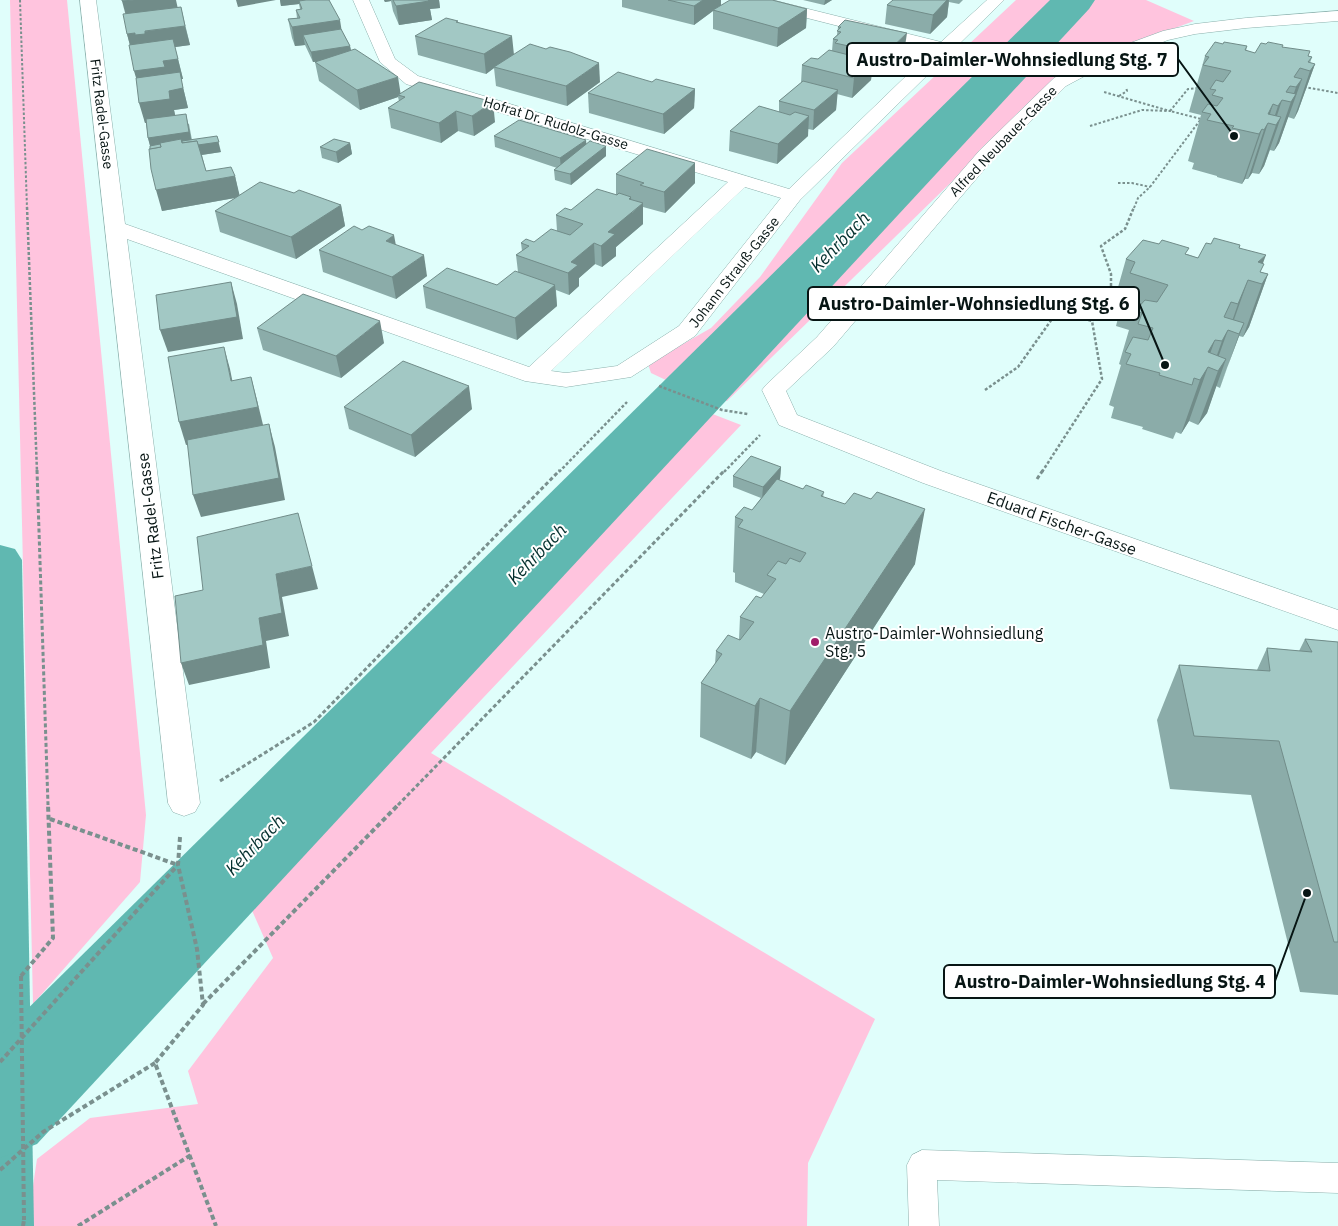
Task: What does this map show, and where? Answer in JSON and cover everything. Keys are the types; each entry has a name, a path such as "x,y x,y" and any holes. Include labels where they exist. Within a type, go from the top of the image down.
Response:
{"street":[{"name":"Fritz Radel-Gasse","path":"88,0 184,803"},
{"name":"Hofrat Dr. Rudolz-Gasse","path":"361,0 388,62 412,80 794,196"},
{"path":"753,0 944,48"},
{"name":"Johann Strauß-Gasse","path":"533,376 566,380 623,372 686,331 794,196 944,48 996,0"},
{"name":"Alfred Neubauer-Gasse","path":"787,420 774,390 825,342 987,154 1060,82 1101,60 1163,36 1246,23 1338,16"},
{"path":"116,228 533,376 742,180"},
{"name":"Eduard Fischer-Gasse","path":"787,420 932,477 1338,620"}],"lane":[{"path":"924,1226 922,1165 1338,1178"}],"path":[{"path":"20,0 53,938 21,976 23,1226"},
{"path":"1018,507 1102,379 1092,321 1111,290 1111,274 1101,246 1125,229 1138,198 1150,187 1201,119 1170,112 1065,79"},
{"path":"1119,96 1127,91 1126,86"},
{"path":"1300,86 1338,93"},
{"path":"1170,112 1188,89 1206,87"},
{"path":"1090,126 1142,110 1170,112"},
{"path":"1118,184 1132,183 1150,187"},
{"path":"985,390 1018,367 1058,312 1092,321"},
{"path":"658,386 722,410 787,420"},
{"path":"184,803 314,722 633,396"},
{"path":"0,1170 43,1132 155,1062 203,1005 759,435 787,420"},
{"path":"50,819 178,865"},
{"path":"178,865 196,949 203,1005"},
{"path":"0,1062 178,865"},
{"path":"155,1062 216,1226"},
{"path":"78,1226 191,1156"}],"shaded area":[{"path":"10,0 67,0 146,815 140,882 33,1004"},
{"path":"1016,0 1054,0 670,382 651,373 648,364 711,328 760,277 842,163"},
{"path":"1091,0 1146,0 1194,21 1105,54 1057,79 727,401 705,393"},
{"path":"710,413 741,425 431,753 875,1019 808,1163 807,1226 27,1226 37,1159 90,1118 198,1104 188,1071 273,958 242,888"}],"building":[{"path":"329,0 340,20 292,27 288,19 300,18 296,10 302,9 299,1"},
{"path":"393,0 428,0 429,1 396,6"},
{"path":"668,0 703,0 694,6"},
{"path":"730,0 772,0 807,9 778,28 713,10"},
{"path":"893,0 947,0 933,15 887,5"},
{"path":"181,7 185,26 145,31 145,34 127,34 123,14"},
{"path":"446,18 512,36 484,54 415,36"},
{"path":"845,20 907,33 885,54 835,43 838,40 833,39 841,32 837,31 841,27 838,27"},
{"path":"341,29 350,46 311,52 303,35"},
{"path":"173,39 178,59 163,61 165,67 134,71 129,45"},
{"path":"1215,42 1247,46 1245,50 1255,53 1261,43 1266,44 1268,42 1283,45 1282,47 1310,51 1308,56 1312,57 1308,62 1315,64 1310,71 1300,68 1294,77 1302,79 1296,87 1290,86 1286,92 1296,94 1291,102 1282,100 1278,106 1273,104 1268,114 1281,117 1276,125 1268,123 1259,134 1207,120 1211,114 1202,112 1208,104 1217,106 1223,98 1212,95 1216,90 1210,89 1216,80 1223,82 1231,71 1203,65 1209,57 1205,56"},
{"path":"530,44 546,49 550,47 570,52 599,63 566,86 494,67"},
{"path":"355,49 398,77 357,90 315,62"},
{"path":"829,50 873,61 854,78 802,65 811,58 818,59"},
{"path":"180,72 183,88 169,91 170,99 139,103 136,78"},
{"path":"618,72 652,82 656,79 695,89 663,114 588,93"},
{"path":"803,81 838,90 814,110 779,101"},
{"path":"419,82 493,102 472,116 456,111 439,123 388,108 405,97 398,95"},
{"path":"759,106 790,115 795,112 809,116 778,144 730,131"},
{"path":"186,114 189,132 148,138 146,119"},
{"path":"519,120 586,140 560,158 494,136"},
{"path":"217,136 219,142 198,145 197,141 182,143 182,141"},
{"path":"181,139 182,143 197,141 206,171 231,167 235,176 156,190 149,149 161,147 160,143"},
{"path":"334,139 350,143 336,152 320,147"},
{"path":"590,141 606,146 570,174 554,170"},
{"path":"160,144 161,147 150,149 150,146"},
{"path":"647,149 695,163 664,192 640,185 644,183 616,174"},
{"path":"260,182 294,193 299,190 341,205 291,237 215,211"},
{"path":"597,189 617,195 619,193 631,197 629,199 643,203 608,232 615,234 601,246 594,243 571,262 578,265 568,273 516,255 529,246 521,243 526,239 534,242 551,229 570,235 583,224 556,215 565,208 571,210"},
{"path":"354,226 362,230 369,226 394,235 386,241 424,255 392,277 319,250"},
{"path":"1214,238 1240,245 1239,248 1266,255 1258,262 1264,264 1260,272 1268,274 1262,284 1248,280 1238,304 1231,302 1224,317 1244,323 1239,334 1228,330 1222,341 1215,340 1208,352 1226,359 1218,371 1208,367 1200,380 1194,378 1192,385 1159,375 1160,373 1126,364 1131,354 1125,352 1133,337 1148,340 1153,328 1138,324 1142,313 1135,311 1145,300 1157,302 1168,285 1130,273 1135,262 1126,259 1143,240 1159,244 1162,240 1189,248 1185,254 1198,258 1206,243 1211,244"},
{"path":"447,268 497,285 515,271 555,285 515,318 423,286"},
{"path":"231,282 237,317 160,330 156,295"},
{"path":"303,294 380,321 336,356 257,328"},
{"path":"224,347 231,381 251,377 258,407 179,422 168,357"},
{"path":"403,361 469,386 411,435 344,407"},
{"path":"269,424 279,478 193,495 187,440"},
{"path":"751,456 781,467 763,487 733,476"},
{"path":"777,479 803,489 806,485 824,492 821,496 845,504 854,493 871,499 877,492 925,509 790,711 760,698 755,706 701,683 722,654 716,651 728,635 740,640 754,622 740,617 756,596 761,598 776,579 767,575 778,561 786,564 790,558 800,562 806,553 738,527 743,520 735,517 744,507 752,510"},
{"path":"298,513 312,566 276,574 282,613 259,618 263,645 181,663 175,596 203,590 197,537"},
{"path":"1305,639 1338,642 1338,942 1334,942 1279,741 1194,736 1179,665 1270,671 1267,648 1312,652"}],"waterway":[{"name":"Kehrbach","path":"0,1108 1074,0"},
{"path":"0,560 2,1226"}],"place":[{"name":"Austro-Daimler-Wohnsiedlung Stg. 7","path":"1234,136"},
{"name":"Austro-Daimler-Wohnsiedlung Stg. 6","path":"1165,365"},
{"name":"Austro-Daimler-Wohnsiedlung Stg. 5","path":"815,642"},
{"name":"Austro-Daimler-Wohnsiedlung Stg. 4","path":"1307,893"}]}
